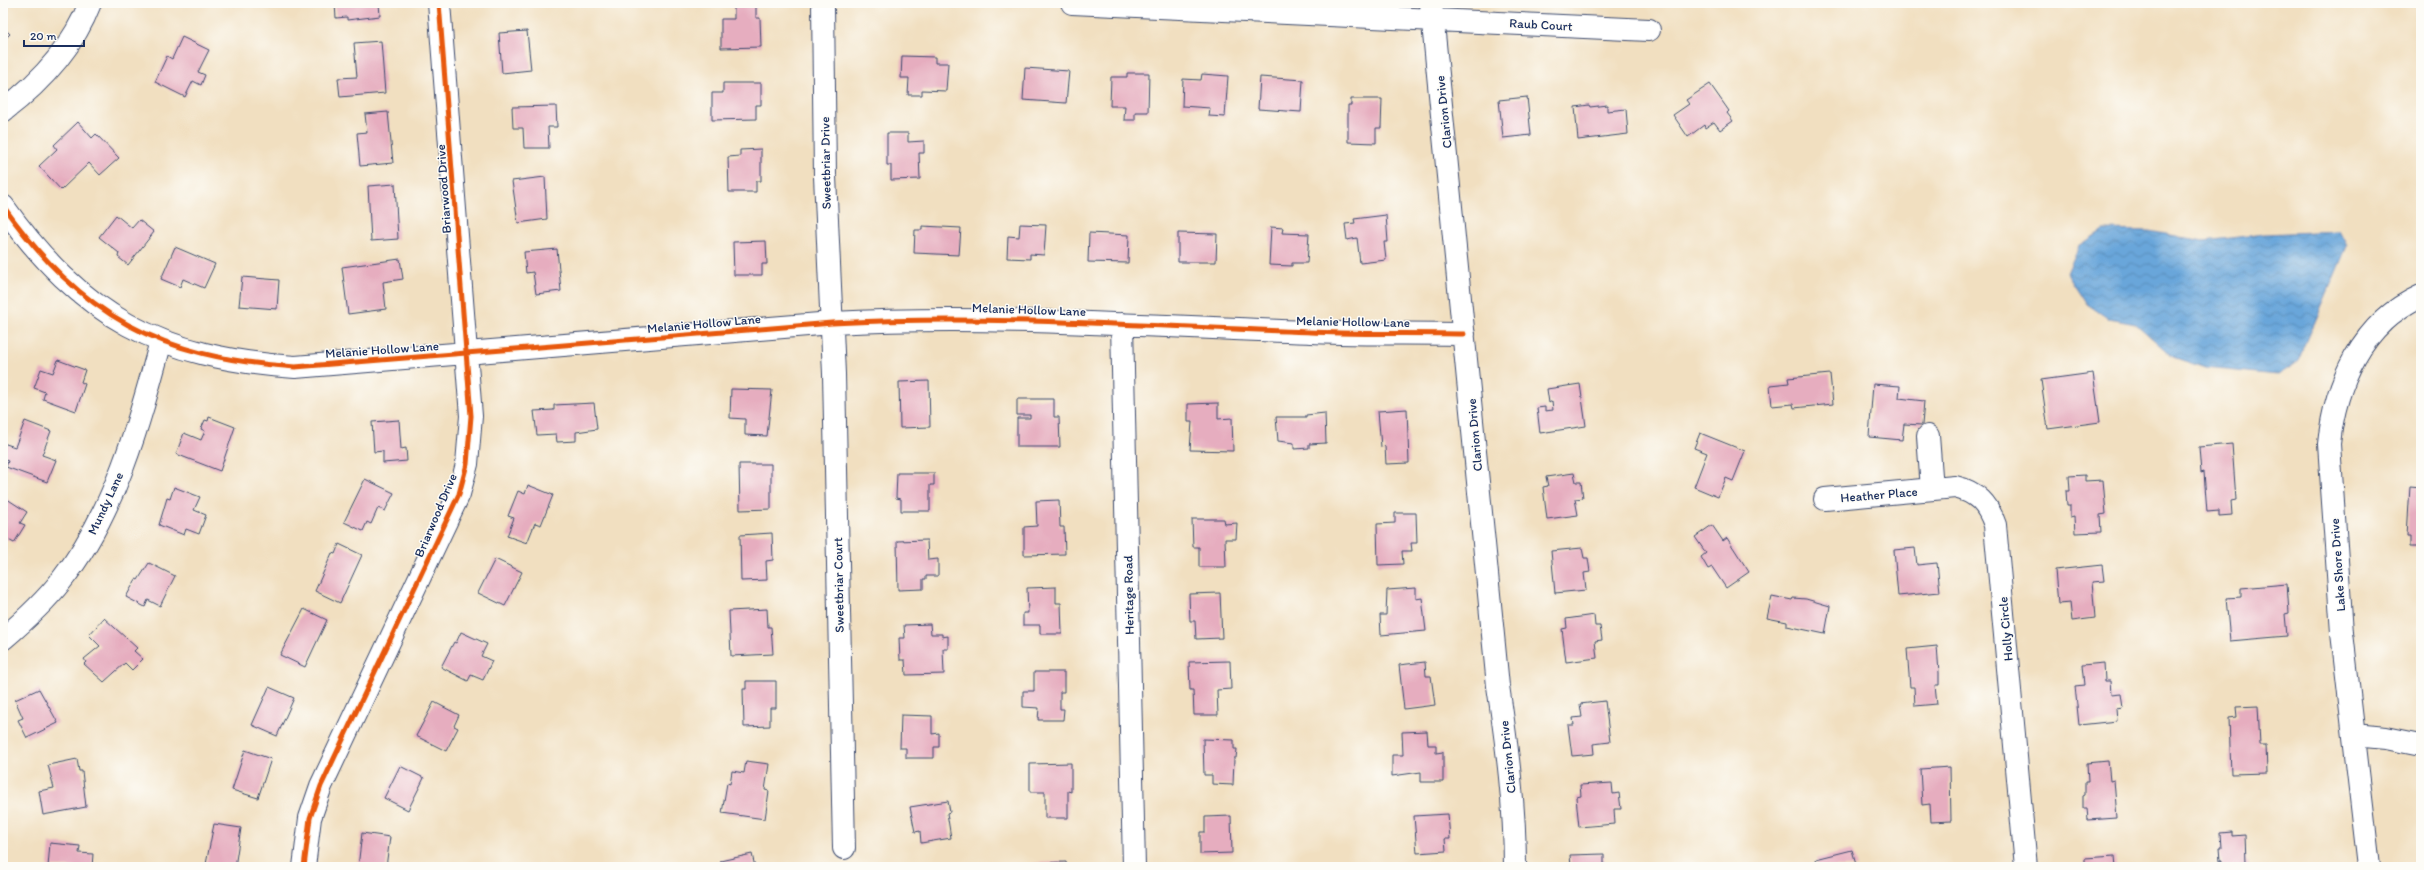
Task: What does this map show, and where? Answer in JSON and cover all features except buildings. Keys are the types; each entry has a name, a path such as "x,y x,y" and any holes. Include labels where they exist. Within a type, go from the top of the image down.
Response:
{"street":[{"path":"3,111 49,70 68,46 90,3"},
{"name":"Briarwood Drive","path":"304,867 310,818 321,786 459,494 467,464 471,434 440,3"},
{"name":"Sweetbriar Drive","path":"823,3 825,176 832,323"},
{"name":"Raub Court","path":"1072,3 1432,11 1649,30"},
{"name":"Clarion Drive","path":"1432,11 1498,686 1509,762 1515,838 1514,867"},
{"name":"Melanie Hollow Lane","path":"3,206 23,234 56,271 86,299 130,326 161,341 205,355 254,364 295,367 832,323 904,319 992,318 1341,333 1464,334"},
{"name":"Lake Shore Drive","path":"2369,867 2342,633 2329,444 2332,416 2343,381 2352,362 2368,339 2388,318 2421,296"},
{"name":"Sweetbriar Court","path":"832,323 844,848"},
{"name":"Heritage Road","path":"1122,324 1134,867"},
{"name":"Mundy Lane","path":"3,639 30,616 62,581 84,549 98,522 124,463 145,403 161,341"},
{"path":"1928,436 1932,489"},
{"name":"Holly Circle","path":"1932,489 1955,487 1969,490 1983,500 1991,512 1995,526 2026,867"},
{"name":"Heather Place","path":"1825,499 1932,489"},
{"path":"2354,735 2386,738 2421,745"}],"water":[{"path":"2103,230 2149,231 2204,241 2264,234 2339,231 2347,246 2298,362 2278,375 2205,368 2173,357 2136,324 2109,319 2087,304 2067,273 2079,246"}],"cycle path":[{"path":"304,867 310,818 321,786 459,494 467,464 471,416 439,3"},
{"path":"3,206 33,244 63,277 95,303 128,325 164,341 204,354 247,362 295,367 832,323 896,321 1023,321 1340,333 1464,334"}]}
